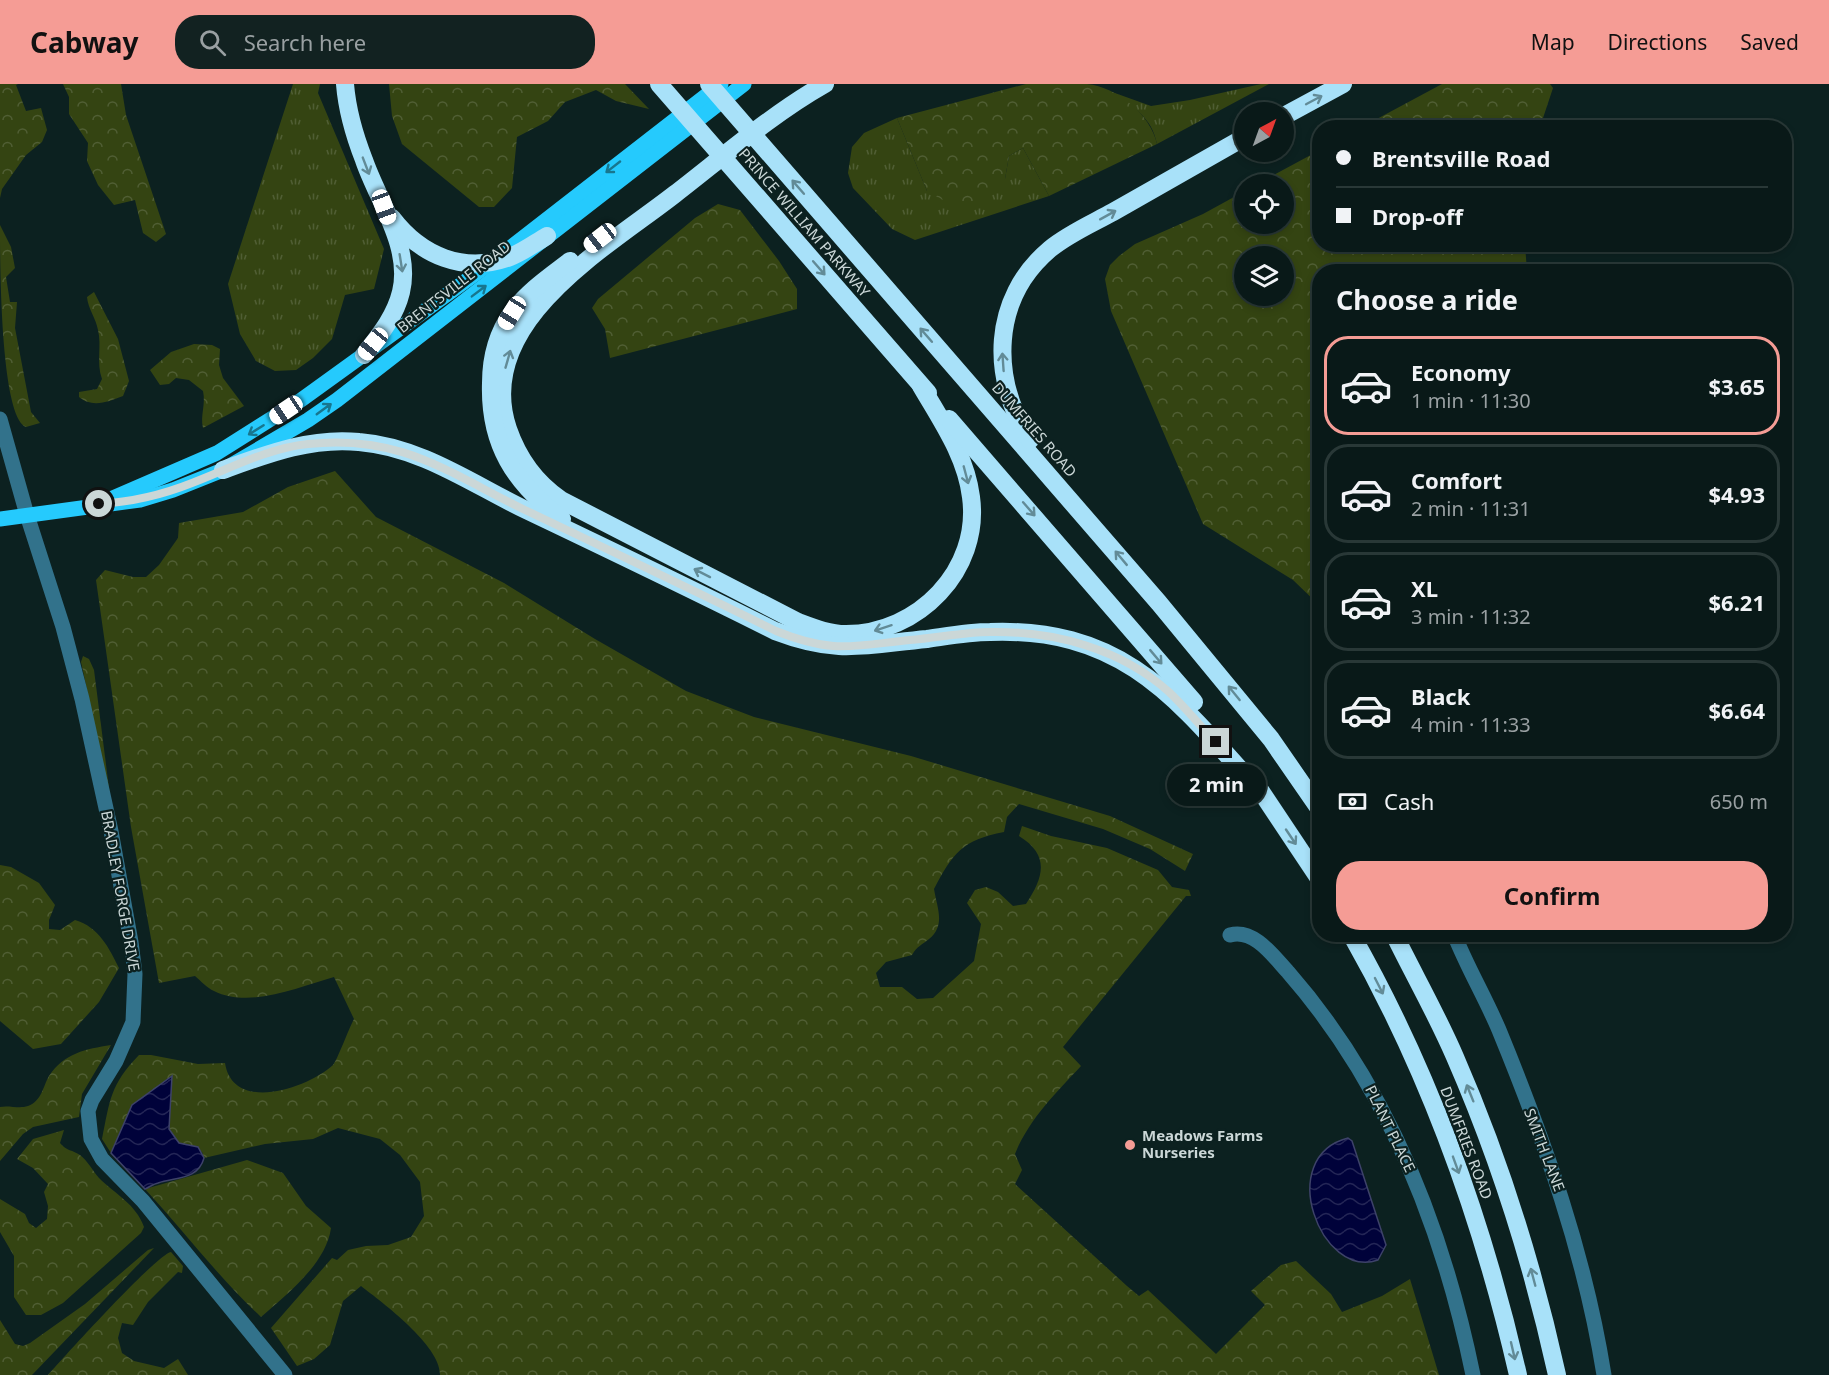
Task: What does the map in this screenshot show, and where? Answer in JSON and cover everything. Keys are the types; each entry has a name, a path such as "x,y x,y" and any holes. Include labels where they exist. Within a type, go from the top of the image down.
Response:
{"highway":[{"path":"345,84 363,158 384,207 400,254 403,273 401,291 387,325 363,355"},
{"name":"PRINCE WILLIAM PARKWAY","path":"659,84 921,386"},
{"name":"DUMFRIES ROAD","path":"711,84 737,117 1062,489 1248,711 1312,799"},
{"path":"588,538 538,500 519,478 501,450 491,410 491,375 497,339 512,313 533,289 778,109 805,84"},
{"path":"778,109 825,84"},
{"path":"1294,111 1343,84"},
{"path":"1062,489 1017,419 1006,390 1002,358 1004,333 1009,310 1020,284 1037,261 1061,241 1234,143"},
{"path":"694,172 558,286 532,312 515,339 504,374 503,404 506,425 526,466 547,490 561,500 798,622 830,632 878,630 907,618 945,588 963,561 971,536 972,510 966,471 957,447 921,386"},
{"path":"384,207 407,235 434,255 460,263 492,262 517,254 547,236"},
{"path":"921,386 1103,594 1221,735 1312,868"},
{"path":"223,470 269,453 305,444 347,441 377,444 436,463 525,510 588,538 776,631 808,643 832,647 857,647 990,632 1046,635 1088,646 1135,668 1168,692 1262,794"},
{"name":"DUMFRIES ROAD","path":"1355,942 1408,1044 1474,1213 1518,1375"},
{"name":"DUMFRIES ROAD","path":"1398,942 1455,1056 1482,1123 1522,1236 1557,1375"}],"main road":[{"name":"BRENTSVILLE ROAD","path":"0,519 140,500 223,470 308,420 518,261 721,84"},
{"name":"BRENTSVILLE ROAD","path":"99,504 217,453 301,400 664,136 744,84"}],"street":[{"name":"BRADLEY FORGE DRIVE","path":"0,419 27,515 63,627 82,699 111,831 135,974 133,1022 116,1061 92,1100 88,1111 92,1139 102,1160 143,1202 285,1375"},
{"name":"PLANT PLACE","path":"1230,935 1241,933 1249,936 1272,954 1295,980 1345,1049 1386,1116 1401,1145 1445,1264 1473,1375"},
{"name":"SMITH LANE","path":"1458,942 1498,1028 1557,1179 1588,1289 1604,1375"}],"green space":[{"path":"0,84 18,84 16,85 26,111 41,108 47,130 42,142 26,155 2,189 0,198"},
{"path":"63,84 121,84 126,115 166,234 156,242 143,233 135,200 114,205 98,185 87,161 88,143 69,114 69,97"},
{"path":"293,84 320,84 318,93 384,249 374,289 345,295 332,339 313,358 296,370 275,371 256,361 240,334 228,284"},
{"path":"389,84 625,84 649,109 616,101 596,90 565,102 548,121 517,137 512,188 494,207 479,207 402,144 392,116"},
{"path":"1026,84 1087,84 1110,91 1131,104 1140,113 1154,133 1157,144 1049,196 1023,148 1009,156 1005,179 984,201 948,203 927,191 897,118"},
{"path":"1269,84 1157,144 1146,120 1112,92 1151,106"},
{"path":"1442,84 1550,84 1553,88 1542,120 1375,120"},
{"path":"897,118 927,191 1005,179 1009,156 1023,148 1049,196 915,240 892,229 853,188 848,173 852,147 864,133"},
{"path":"1312,154 1312,252 1526,252 1526,264 1312,264 1312,598 1293,580 1203,524 1111,311 1105,279 1110,265 1135,244 1203,214 1234,197 1234,234 1294,234 1294,174 1276,174"},
{"path":"718,204 740,210 779,261 797,289 797,309 610,358 605,329 592,308 598,299 695,218"},
{"path":"0,225 11,247 15,268 6,277 10,302 17,302 15,328 31,412 40,423 26,427 17,417 6,367 1,301"},
{"path":"94,292 118,339 129,381 123,396 95,403 79,397 79,392 97,389 102,379 99,366 98,330 87,297"},
{"path":"194,344 212,345 220,349 219,365 223,378 244,406 203,428 203,391 189,380 176,378 169,384 160,385 150,370 171,352"},
{"path":"335,471 376,517 504,583 686,691 754,717 911,756 1110,816 1193,854 1185,871 1150,849 1103,829 1019,804 1007,817 1004,832 978,839 953,857 934,889 939,922 934,934 912,955 886,962 876,973 880,987 902,987 917,999 933,998 974,961 981,924 967,903 975,890 986,887 998,892 1013,906 1026,904 1037,885 1041,867 1036,851 1019,836 1022,826 1051,836 1107,848 1158,870 1172,887 1189,890 1191,896 1186,896 1063,1047 1081,1066 1044,1107 1021,1141 1015,1154 1022,1170 1015,1184 1127,1286 1139,1296 1148,1290 1216,1354 1265,1305 1251,1291 1281,1265 1296,1261 1331,1294 1342,1312 1382,1296 1410,1279 1439,1375 440,1375 438,1364 421,1339 396,1314 361,1286 343,1301 330,1345 314,1359 297,1366 271,1328 332,1258 337,1260 348,1250 388,1245 411,1237 424,1216 420,1182 400,1155 380,1139 338,1128 313,1139 265,1144 204,1158 202,1152 179,1143 168,1129 172,1076 132,1105 111,1153 102,1139 117,1084 139,1055 151,1055 198,1064 225,1063 231,1079 242,1088 256,1092 273,1092 307,1082 333,1065 354,1019 334,977 274,995 243,998 214,991 195,976 159,983 131,827 96,580 105,570 133,577 146,577 159,565 178,538 179,523 243,512 288,487"},
{"path":"83,656 89,659 94,670 110,796 81,662"},
{"path":"0,865 11,867 39,883 55,905 49,920 49,929 60,930 75,920 83,923 102,939 119,968 99,1002 61,1044 33,1049 0,1021"},
{"path":"111,1045 82,1094 79,1117 33,1127 23,1134 0,1161 0,1107 25,1107 33,1104 49,1076 62,1062 76,1053"},
{"path":"64,1130 60,1143 83,1157 99,1178 136,1212 144,1227 141,1233 63,1303 41,1315 26,1315 14,1297 14,1256 0,1232 0,1199 25,1214 29,1223 36,1228 47,1219 48,1206 44,1192 48,1184 33,1168 17,1159 33,1139"},
{"path":"247,1160 283,1173 306,1206 331,1228 328,1241 314,1266 261,1317 145,1189"},
{"path":"154,1248 32,1375 0,1375 0,1320 15,1344 23,1346 30,1343 85,1304 148,1250"},
{"path":"171,1252 183,1266 182,1273 178,1272 148,1302 133,1325 122,1323 118,1338 122,1353 134,1361 164,1368 178,1359 188,1375 48,1375 130,1287 162,1257"}],"water":[{"path":"172,1076 169,1129 179,1143 198,1147 204,1158 192,1174 156,1183 145,1189 111,1153 132,1105"},
{"path":"1348,1138 1352,1141 1386,1245 1378,1260 1357,1261 1339,1252 1324,1235 1314,1214 1310,1190 1313,1168 1326,1150"}],"place":[{"name":"Meadows Farms Nurseries","path":"1130,1145"}],"route":[{"path":"99,504 140,500 193,483 269,453 305,444 365,442 406,452 436,463 525,510 588,538 776,631 808,643 832,647 857,647 990,632 1024,632 1069,640 1088,646 1135,668 1155,681 1185,708 1216,742"}]}
